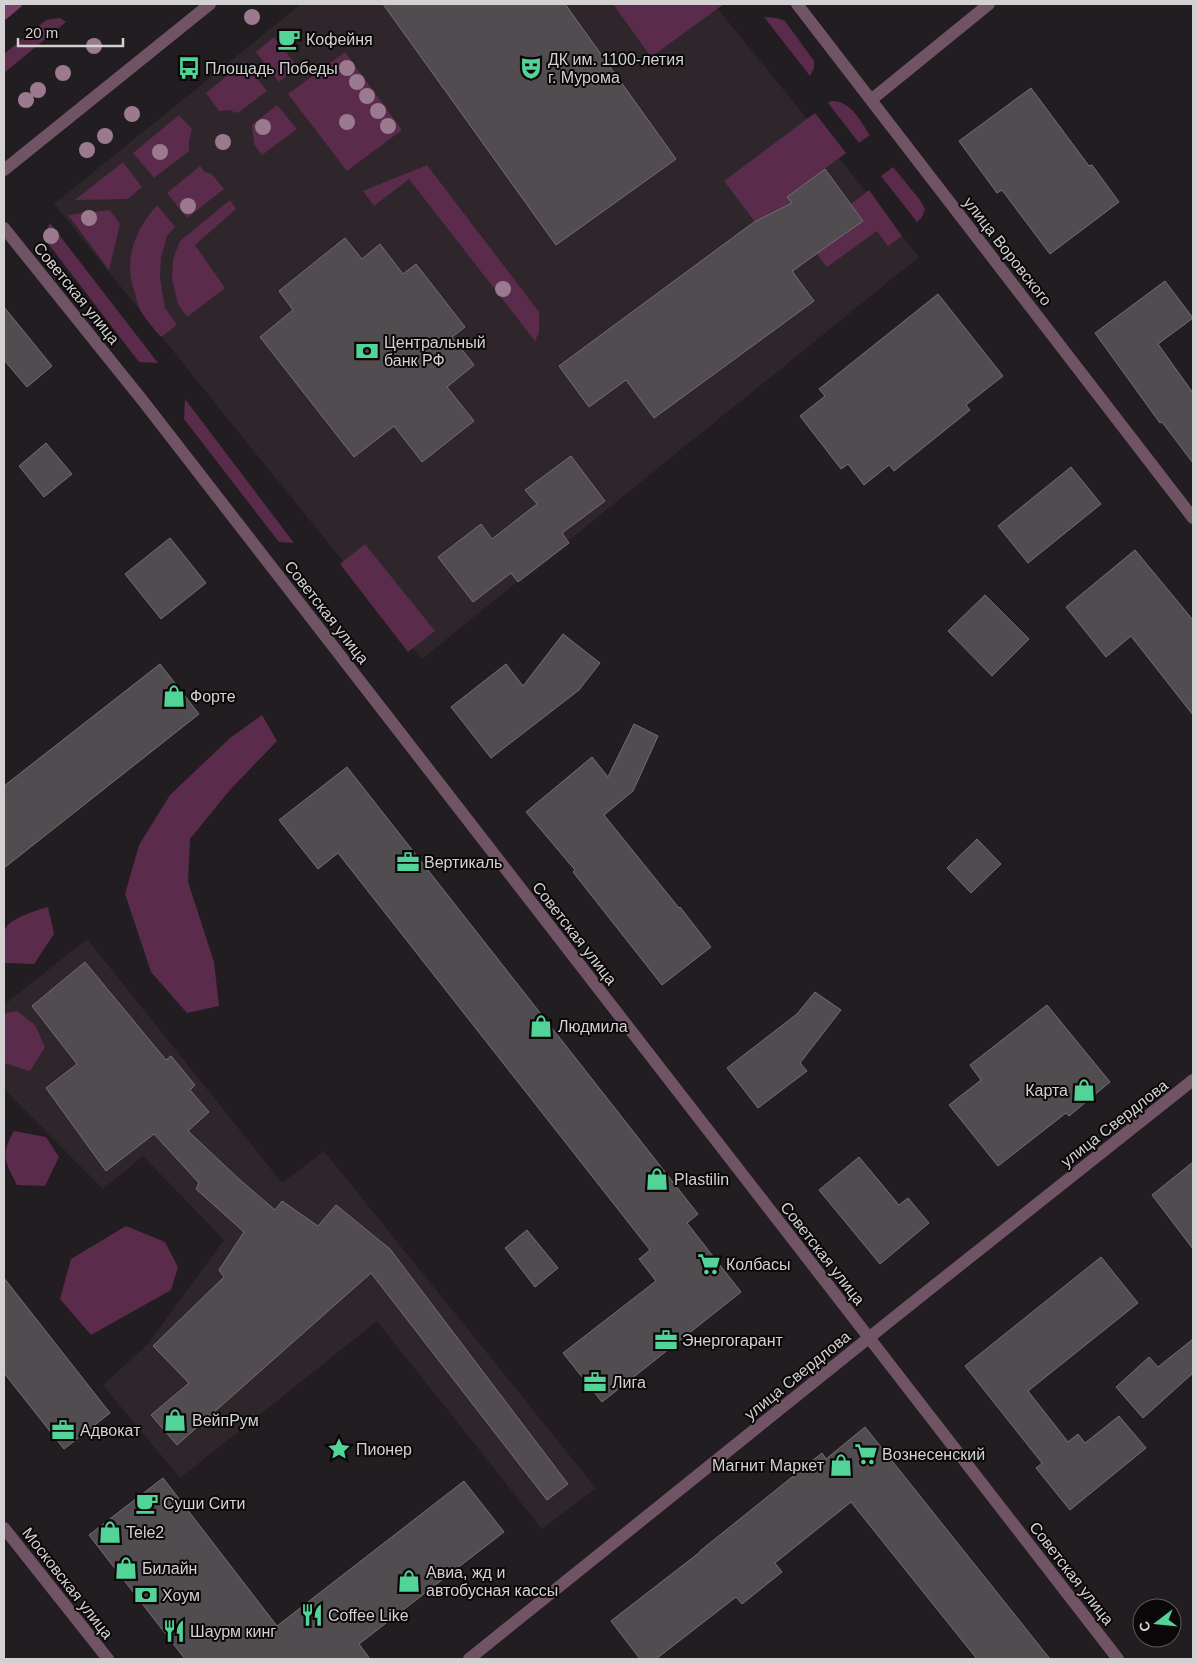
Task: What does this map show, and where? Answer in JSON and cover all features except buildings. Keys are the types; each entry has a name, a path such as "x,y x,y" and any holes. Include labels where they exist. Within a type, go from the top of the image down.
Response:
{"street":[{"path":"4,170 210,4"},
{"name":"улица Воровского","path":"797,4 1193,518"},
{"path":"871,100 989,4"},
{"name":"Советская улица","path":"4,228 143,401 1118,1659"},
{"name":"улица Свердлова","path":"469,1659 1193,1080"},
{"name":"Московская улица","path":"4,1528 108,1659"}],"shaded area":[{"path":"4,4 20,4 22,6 4,21"},
{"path":"301,4 714,4 919,257 422,659 54,204"},
{"path":"613,4 724,4 651,57"},
{"path":"764,17 785,21 814,61 814,68 810,76"},
{"path":"60,18 66,22 4,73 4,54 46,20"},
{"path":"274,37 298,67 279,82 256,52"},
{"path":"345,52 402,130 347,171 288,94"},
{"path":"244,62 267,91 238,113 229,110 219,111 206,93"},
{"path":"831,101 844,104 854,112 870,135 859,143 828,103"},
{"path":"277,105 297,129 262,155 254,144 252,125"},
{"path":"815,113 846,153 787,197 825,248 863,221 851,204 869,190 902,236 888,246 877,231 827,267 817,254 793,272 724,181"},
{"path":"179,115 192,129 189,151 154,178 133,153"},
{"path":"123,162 142,187 128,199 75,200"},
{"path":"427,165 539,312 539,332 535,341 409,179 374,206 363,191"},
{"path":"200,166 205,172 212,174 224,189 187,218 167,193"},
{"path":"893,167 925,209 922,217 917,222 881,176"},
{"path":"230,200 236,209 195,245 225,288 187,317 178,304 172,279 173,259 180,241"},
{"path":"157,205 175,227 167,236 161,257 160,278 165,308 177,325 161,337 146,319 140,308 130,269 133,246 137,236 142,225"},
{"path":"110,210 120,224 109,270 68,215"},
{"path":"50,223 158,363 139,362 43,237"},
{"path":"185,399 294,543 279,542 184,419"},
{"path":"365,544 435,631 408,652 340,564"},
{"path":"262,715 277,741 229,791 190,839 188,882 214,962 219,1006 187,1013 151,972 125,894 139,845 170,795 230,738"},
{"path":"48,907 54,934 34,964 4,963 3,934 7,926 23,916"},
{"path":"87,939 282,1183 324,1151 596,1488 542,1529 377,1321 180,1478 103,1385 148,1344 224,1240 143,1156 103,1189 4,1089 4,1005"},
{"path":"17,1011 35,1025 45,1047 30,1071 4,1063 4,1013"},
{"path":"14,1131 46,1137 59,1157 45,1186 17,1185 6,1158 7,1146"},
{"path":"126,1226 165,1242 178,1267 171,1290 91,1335 60,1299 71,1259"}],"place":[{"name":"Кофейня","path":"289,39"},
{"name":"Площадь Победы","path":"189,68"},
{"name":"ДК им. 1100-летия г. Мурома","path":"531,68"},
{"name":"Центральный банк РФ","path":"367,351"},
{"name":"Форте","path":"174,696"},
{"name":"Вертикаль","path":"408,862"},
{"name":"Людмила","path":"541,1026"},
{"name":"Карта","path":"1084,1090"},
{"name":"Plastilin","path":"657,1179"},
{"name":"Колбасы","path":"709,1264"},
{"name":"Энергогарант","path":"666,1340"},
{"name":"Лига","path":"595,1382"},
{"name":"ВейпРум","path":"175,1420"},
{"name":"Адвокат","path":"63,1430"},
{"name":"Пионер","path":"339,1449"},
{"name":"Вознесенский","path":"866,1454"},
{"name":"Магнит Маркет","path":"841,1465"},
{"name":"Суши Сити","path":"147,1503"},
{"name":"Tele2","path":"110,1532"},
{"name":"Билайн","path":"126,1568"},
{"name":"Авиа, жд и автобусная кассы","path":"409,1581"},
{"name":"Хоум","path":"146,1595"},
{"name":"Coffee Like","path":"312,1615"},
{"name":"Шаурм кинг","path":"174,1631"}]}
